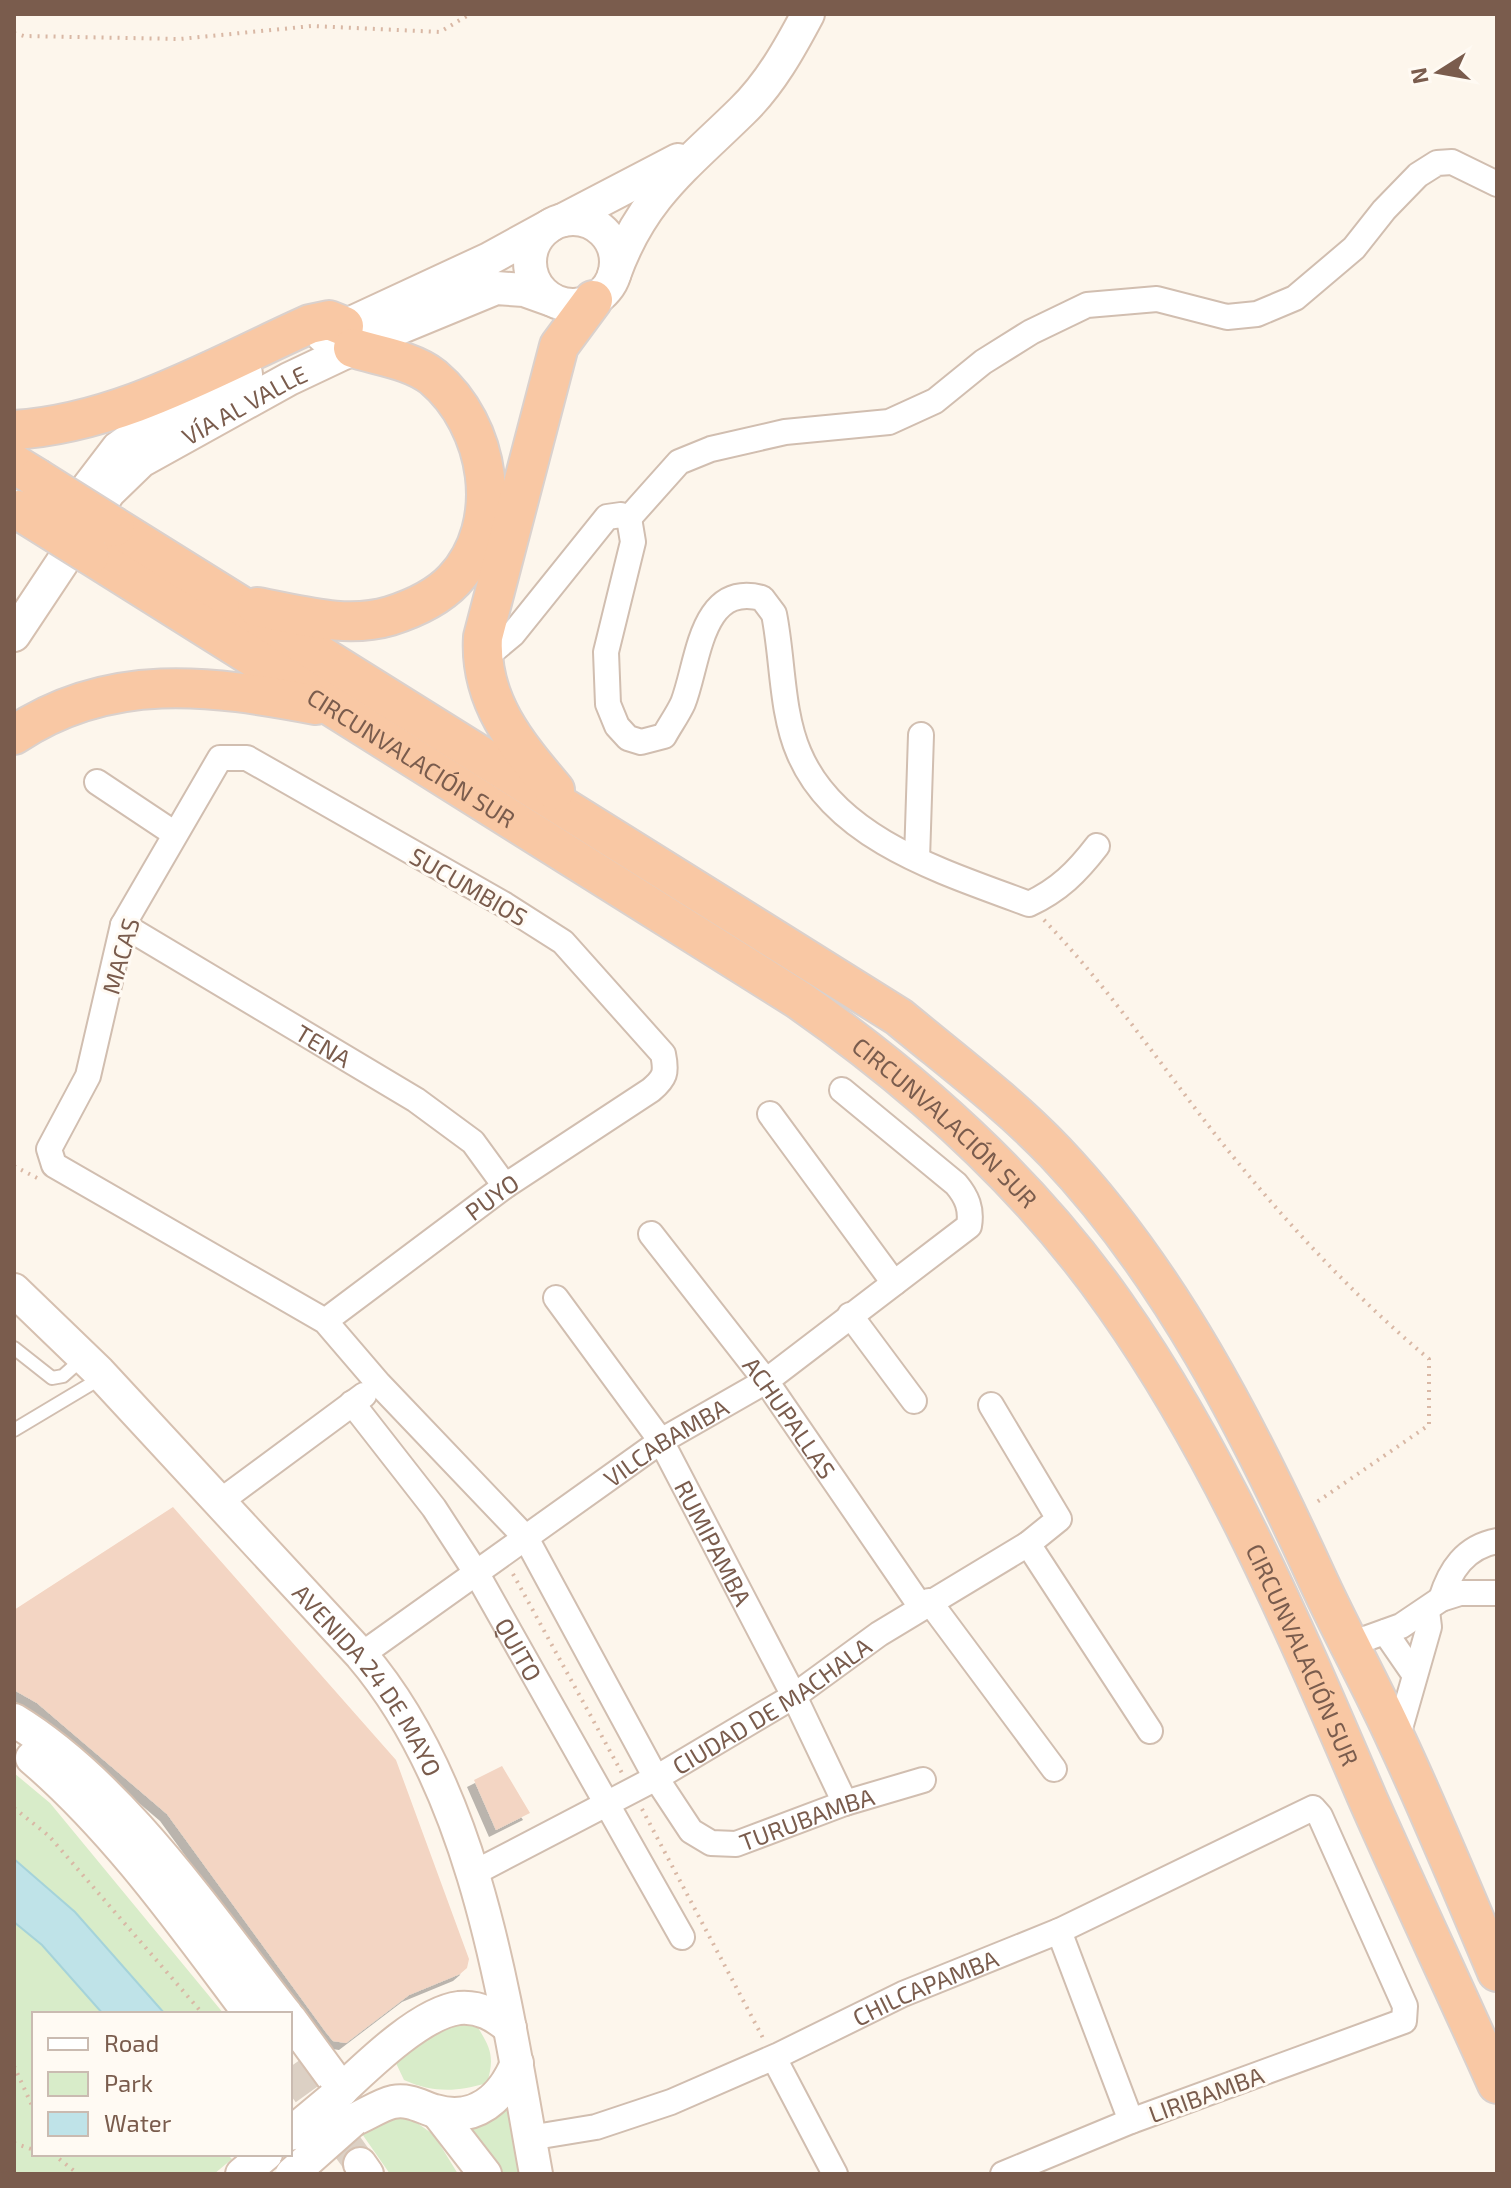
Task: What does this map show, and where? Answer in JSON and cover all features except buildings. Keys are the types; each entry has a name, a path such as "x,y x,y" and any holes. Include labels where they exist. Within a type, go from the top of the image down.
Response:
{"highway":[{"path":"578,817 521,749 500,718 487,685 482,660 488,615 551,370 570,327 604,288"},
{"path":"14,430 78,422 109,413 310,324 329,320 348,337 430,375 447,390 466,417 480,448 485,477 484,522 476,546 453,582 435,595 389,616 334,621 235,603"},
{"name":"CIRCUNVALACIÓN SUR","path":"21,490 115,527 899,1017 1009,1108 1056,1153 1165,1292 1210,1367 1292,1519 1316,1577 1368,1638 1397,1739 1497,1972"},
{"name":"CIRCUNVALACIÓN SUR","path":"21,490 90,555 848,1034 958,1127 1018,1186 1113,1302 1189,1422 1307,1659 1497,2084"},
{"path":"14,735 60,711 128,690 160,687 221,688 338,710"}],"main road":[{"path":"604,288 615,253 605,233 586,220 557,222 534,244 530,269 534,281 552,300 572,306 604,288 628,236 646,207 695,151 742,111 766,84 808,14"},
{"name":"VÍA AL VALLE","path":"14,635 109,492 141,461 348,337 557,222 695,151"},
{"name":"VÍA AL VALLE","path":"14,596 118,448 199,397 348,337 496,288 524,290 552,300"},
{"path":"14,1268 95,1369"},
{"name":"AVENIDA 24 DE MAYO","path":"14,1290 95,1369 386,1684 427,1757 472,1874 510,2028 536,2174"},
{"path":"14,1313 95,1369"},
{"path":"14,1720 86,1775 168,1863 284,2012"},
{"path":"14,1743 61,1783 155,1887 249,2012"},
{"path":"292,2174 343,2103 411,2032 439,2014 460,2008 479,2009 496,2016 510,2028"},
{"path":"292,2022 343,2103"},
{"path":"292,2133 343,2103 415,2102 437,2112 465,2112 485,2107 508,2086 517,2063"},
{"path":"437,2112 485,2174"},
{"path":"242,2174 264,2156"}],"street":[{"path":"629,518 679,462 722,446 785,432 889,422 935,401 983,362 1031,332 1087,305 1157,299 1227,317 1257,314 1295,298 1354,248 1401,193 1437,163 1452,162 1497,184"},
{"path":"482,660 513,634 607,517 621,515 629,518"},
{"path":"629,518 633,542 606,652 608,704 617,726 628,738 641,742 664,736 682,705 707,624 726,599 743,593 762,598 774,614 798,752 815,781 837,807 889,846 1029,904 1052,894 1075,875 1097,846"},
{"path":"917,859 921,735"},
{"name":"MACAS","path":"220,758 123,925 88,1076 49,1149 54,1165 325,1321"},
{"name":"SUCUMBIOS","path":"220,758 247,758 505,905 563,942 663,1054 665,1078"},
{"path":"97,782 175,834"},
{"name":"TENA","path":"123,925 416,1100 473,1142 505,1186"},
{"name":"PUYO","path":"325,1321 505,1186 665,1078"},
{"name":"VILCABAMBA","path":"361,1655 661,1441 766,1381 969,1226 971,1213 965,1194 956,1184 842,1090"},
{"path":"770,1114 894,1283"},
{"name":"ACHUPALLAS","path":"651,1234 766,1381 925,1604 1054,1769"},
{"name":"RUMIPAMBA","path":"556,1298 661,1441 794,1696 845,1803"},
{"path":"850,1315 914,1401"},
{"path":"325,1321 379,1384 526,1538 656,1778"},
{"path":"218,1503 379,1384"},
{"name":"QUITO","path":"352,1403 434,1508 477,1574 682,1937"},
{"name":"CIUDAD DE MACHALA","path":"472,1874 656,1778 794,1696 925,1604 1028,1544 1059,1519 991,1405"},
{"path":"1397,1739 1434,1605 1457,1563 1488,1543 1497,1541"},
{"path":"1028,1544 1150,1731"},
{"path":"1414,1674 1368,1638 1460,1593 1497,1593"},
{"name":"TURUBAMBA","path":"656,1778 691,1831 711,1843 736,1844 845,1803 923,1780"},
{"name":"CHILCAPAMBA","path":"529,2138 596,2127 671,2102 774,2058 903,1994 1059,1931 1313,1808 1320,1816 1407,2014"},
{"path":"1059,1931 1131,2121"},
{"name":"LIRIBAMBA","path":"1003,2174 1131,2121 1404,2021 1407,2014"},
{"path":"774,2058 835,2174"}],"lane":[{"path":"14,1348 52,1378 95,1369"},
{"path":"14,1430 95,1369"}],"path":[{"path":"14,33 24,36 180,39 312,26 440,32 470,14"},
{"path":"1029,904 1095,973 1214,1133 1324,1259 1378,1316 1429,1359 1429,1425 1292,1519"},
{"path":"14,1808 49,1836 201,2012"},
{"path":"14,2066 32,2106"},
{"path":"52,2156 78,2174"}],"green space":[{"path":"14,1773 50,1803 222,2012 163,2012 75,1912 14,1859"},
{"path":"14,1922 42,1945 101,2012 32,2012 32,2156 229,2156 232,2159 214,2174 14,2174"},
{"path":"454,2020 474,2021 484,2037 491,2057 487,2083 445,2090 404,2080 395,2061"},
{"path":"507,2098 523,2174 503,2174 463,2119"},
{"path":"406,2115 434,2135 458,2174 390,2174 360,2131 380,2118"}],"water":[{"path":"14,1859 75,1912 163,2012 101,2012 42,1945 14,1922"}],"tunnel":[{"path":"292,2070 360,2164"}]}
